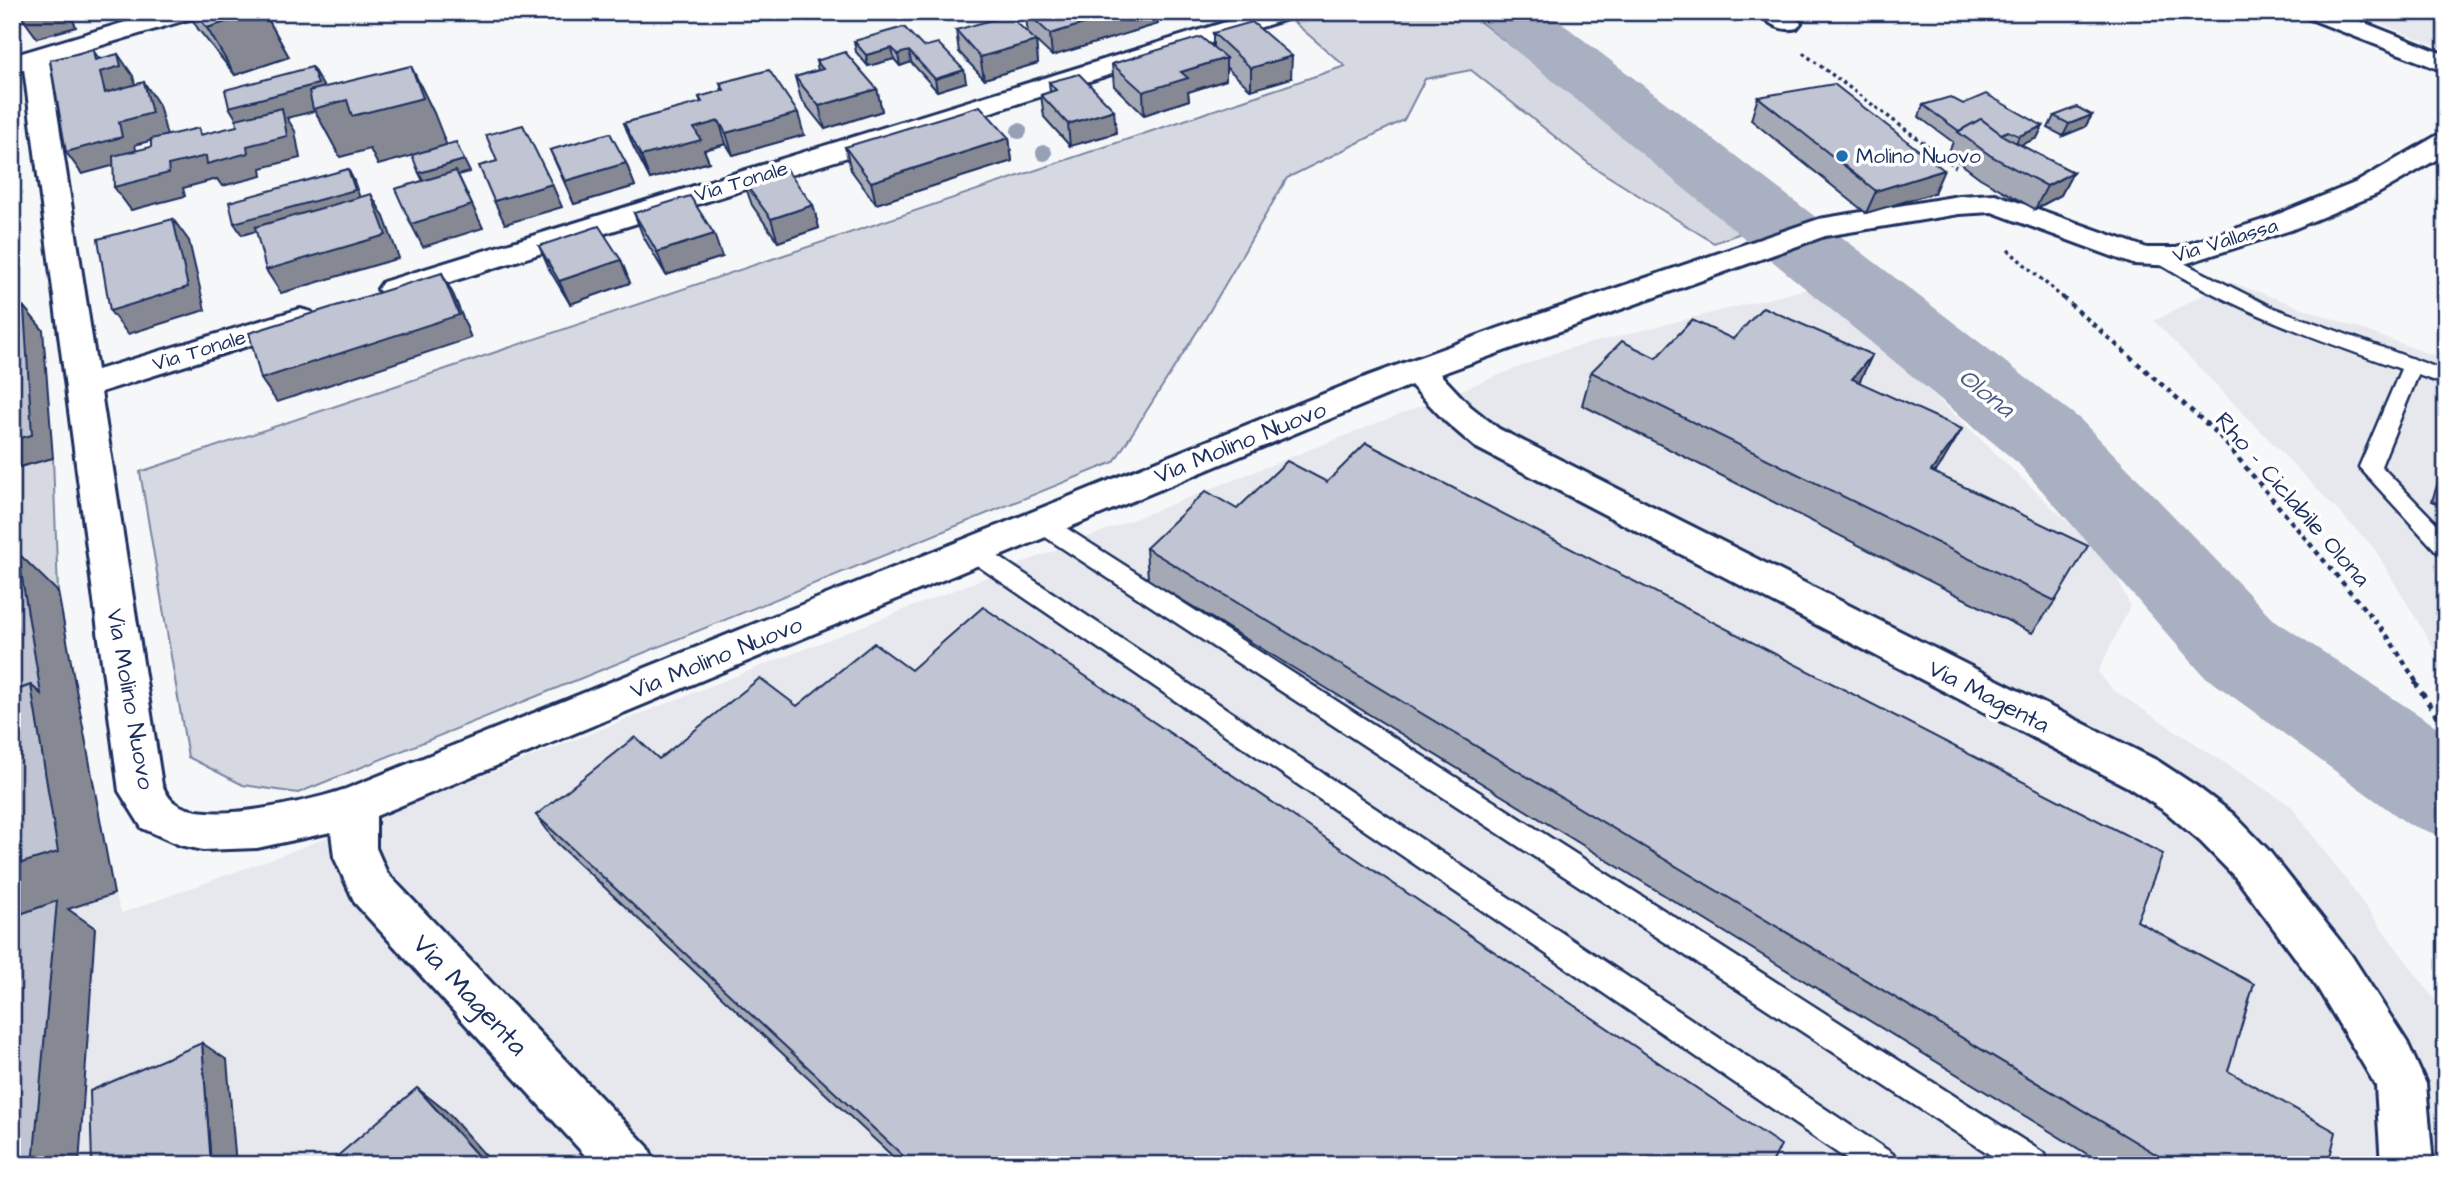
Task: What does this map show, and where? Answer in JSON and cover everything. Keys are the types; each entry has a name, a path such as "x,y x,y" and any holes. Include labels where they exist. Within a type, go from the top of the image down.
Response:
{"street":[{"path":"24,61 187,12"},
{"path":"2314,12 2446,64"},
{"name":"Via Tonale","path":"362,299 1278,14"},
{"name":"Via Molino Nuovo","path":"24,61 83,386 142,790 159,817 190,828 219,831 317,819 355,805 1417,370 1761,247 1819,228 1959,205 1995,203"},
{"name":"Via Vallassa","path":"1995,203 2095,242 2144,257 2178,257 2280,224 2367,187 2446,142"},
{"name":"Via Tonale","path":"83,386 322,312"},
{"name":"Via Magenta","path":"1417,370 1458,414 1499,444 2143,774 2199,813 2253,865 2334,971 2389,1059 2401,1084 2407,1165"},
{"name":"Via Magenta","path":"355,805 351,843 358,867 371,888 630,1165"}],"lane":[{"path":"2162,258 2193,278 2257,308 2446,378"},
{"path":"2412,366 2370,467 2446,547"},
{"path":"1041,523 2034,1165"},
{"path":"973,551 1882,1165"}],"path":[{"path":"1796,48 1966,174 1995,203"},
{"name":"Rho - Ciclabile Olona","path":"1959,205 2217,433 2388,637 2446,732"}],"shaded area":[{"path":"1282,12 1467,12 1752,229 1714,243 1592,166 1471,70 1425,79 1404,120 1287,178 1205,319 1114,462 298,793 243,785 188,757 140,472 1345,66"},
{"path":"2351,12 2446,12 2446,50"},
{"path":"2228,281 2446,360 2446,669 2374,548 2154,321"},
{"path":"1819,286 2110,562 2130,606 2098,672 2113,690 2291,806 2446,1015 2446,1165 12,1165 12,606 58,592 114,894 122,913 285,854 1560,351"},
{"path":"53,458 58,592 12,606 12,469"}],"building":[{"path":"20,12 37,12 21,16"},
{"path":"194,12 256,12 207,28"},
{"path":"1026,12 1123,12 1050,34"},
{"path":"1009,15 1036,41 980,57 956,30"},
{"path":"1252,22 1292,56 1251,68 1213,33"},
{"path":"904,27 923,47 938,43 964,70 935,79 909,51 898,54 892,48 866,55 854,41"},
{"path":"1201,37 1226,58 1181,72 1188,78 1143,92 1112,64"},
{"path":"93,50 95,60 118,54 121,66 100,72 105,93 144,82 152,113 119,122 122,137 66,152 50,60"},
{"path":"845,52 877,89 819,106 795,77 823,69 816,61"},
{"path":"411,66 423,98 352,116 347,100 313,109 309,91"},
{"path":"312,67 318,84 229,107 225,90"},
{"path":"769,70 798,113 726,133 719,121 694,128 701,140 641,156 624,123 702,102 699,97 724,90 720,83"},
{"path":"1079,74 1114,110 1068,124 1041,95 1056,90 1049,82"},
{"path":"1834,84 1944,170 1876,191 1758,97"},
{"path":"1986,94 2043,126 2019,136 2008,131 2001,134 1981,119 1959,131 1923,105 1950,97 1963,104"},
{"path":"980,106 1009,138 871,182 845,147"},
{"path":"2077,107 2092,115 2069,124 2054,116"},
{"path":"282,108 287,136 247,146 248,153 207,164 206,156 168,165 169,173 114,187 113,156 151,147 151,139 199,128 200,135 237,126 236,119"},
{"path":"1981,119 2005,137 2073,172 2047,186 1991,156 1958,132"},
{"path":"523,125 552,184 494,201 479,166 497,161 486,135"},
{"path":"610,133 626,163 565,181 550,150"},
{"path":"456,142 464,160 419,173 412,155"},
{"path":"348,169 355,190 234,223 229,202"},
{"path":"786,169 813,205 771,219 744,182"},
{"path":"456,171 472,205 411,224 395,189"},
{"path":"371,194 386,235 266,270 255,227"},
{"path":"690,196 714,234 657,252 634,213"},
{"path":"173,219 188,287 110,311 98,239"},
{"path":"599,226 621,260 559,281 539,246"},
{"path":"442,273 459,315 261,379 249,333"},
{"path":"24,307 32,435 12,440 12,310"},
{"path":"1763,307 1872,355 1852,379 1962,429 1931,471 2088,546 2055,601 1591,372 1622,341 1656,358 1692,320 1733,339"},
{"path":"1366,443 2163,854 2137,921 2254,984 2228,1071 2336,1132 2328,1165 2174,1165 1146,548 1206,491 1237,509 1287,461 1327,482"},
{"path":"18,553 41,694 31,685 12,692 12,555"},
{"path":"983,607 1781,1145 1771,1165 913,1165 536,815 635,737 659,759 760,678 797,706 874,643 911,670"},
{"path":"31,685 58,852 12,866 12,692"},
{"path":"57,901 33,1165 12,1165 12,917"},
{"path":"202,1043 211,1165 92,1165 90,1091"},
{"path":"417,1088 486,1165 327,1165"}],"waterway":[{"name":"Olona","path":"1507,12 2049,441 2238,647 2446,791"}],"place":[{"name":"Molino Nuovo","path":"1842,156"}]}
